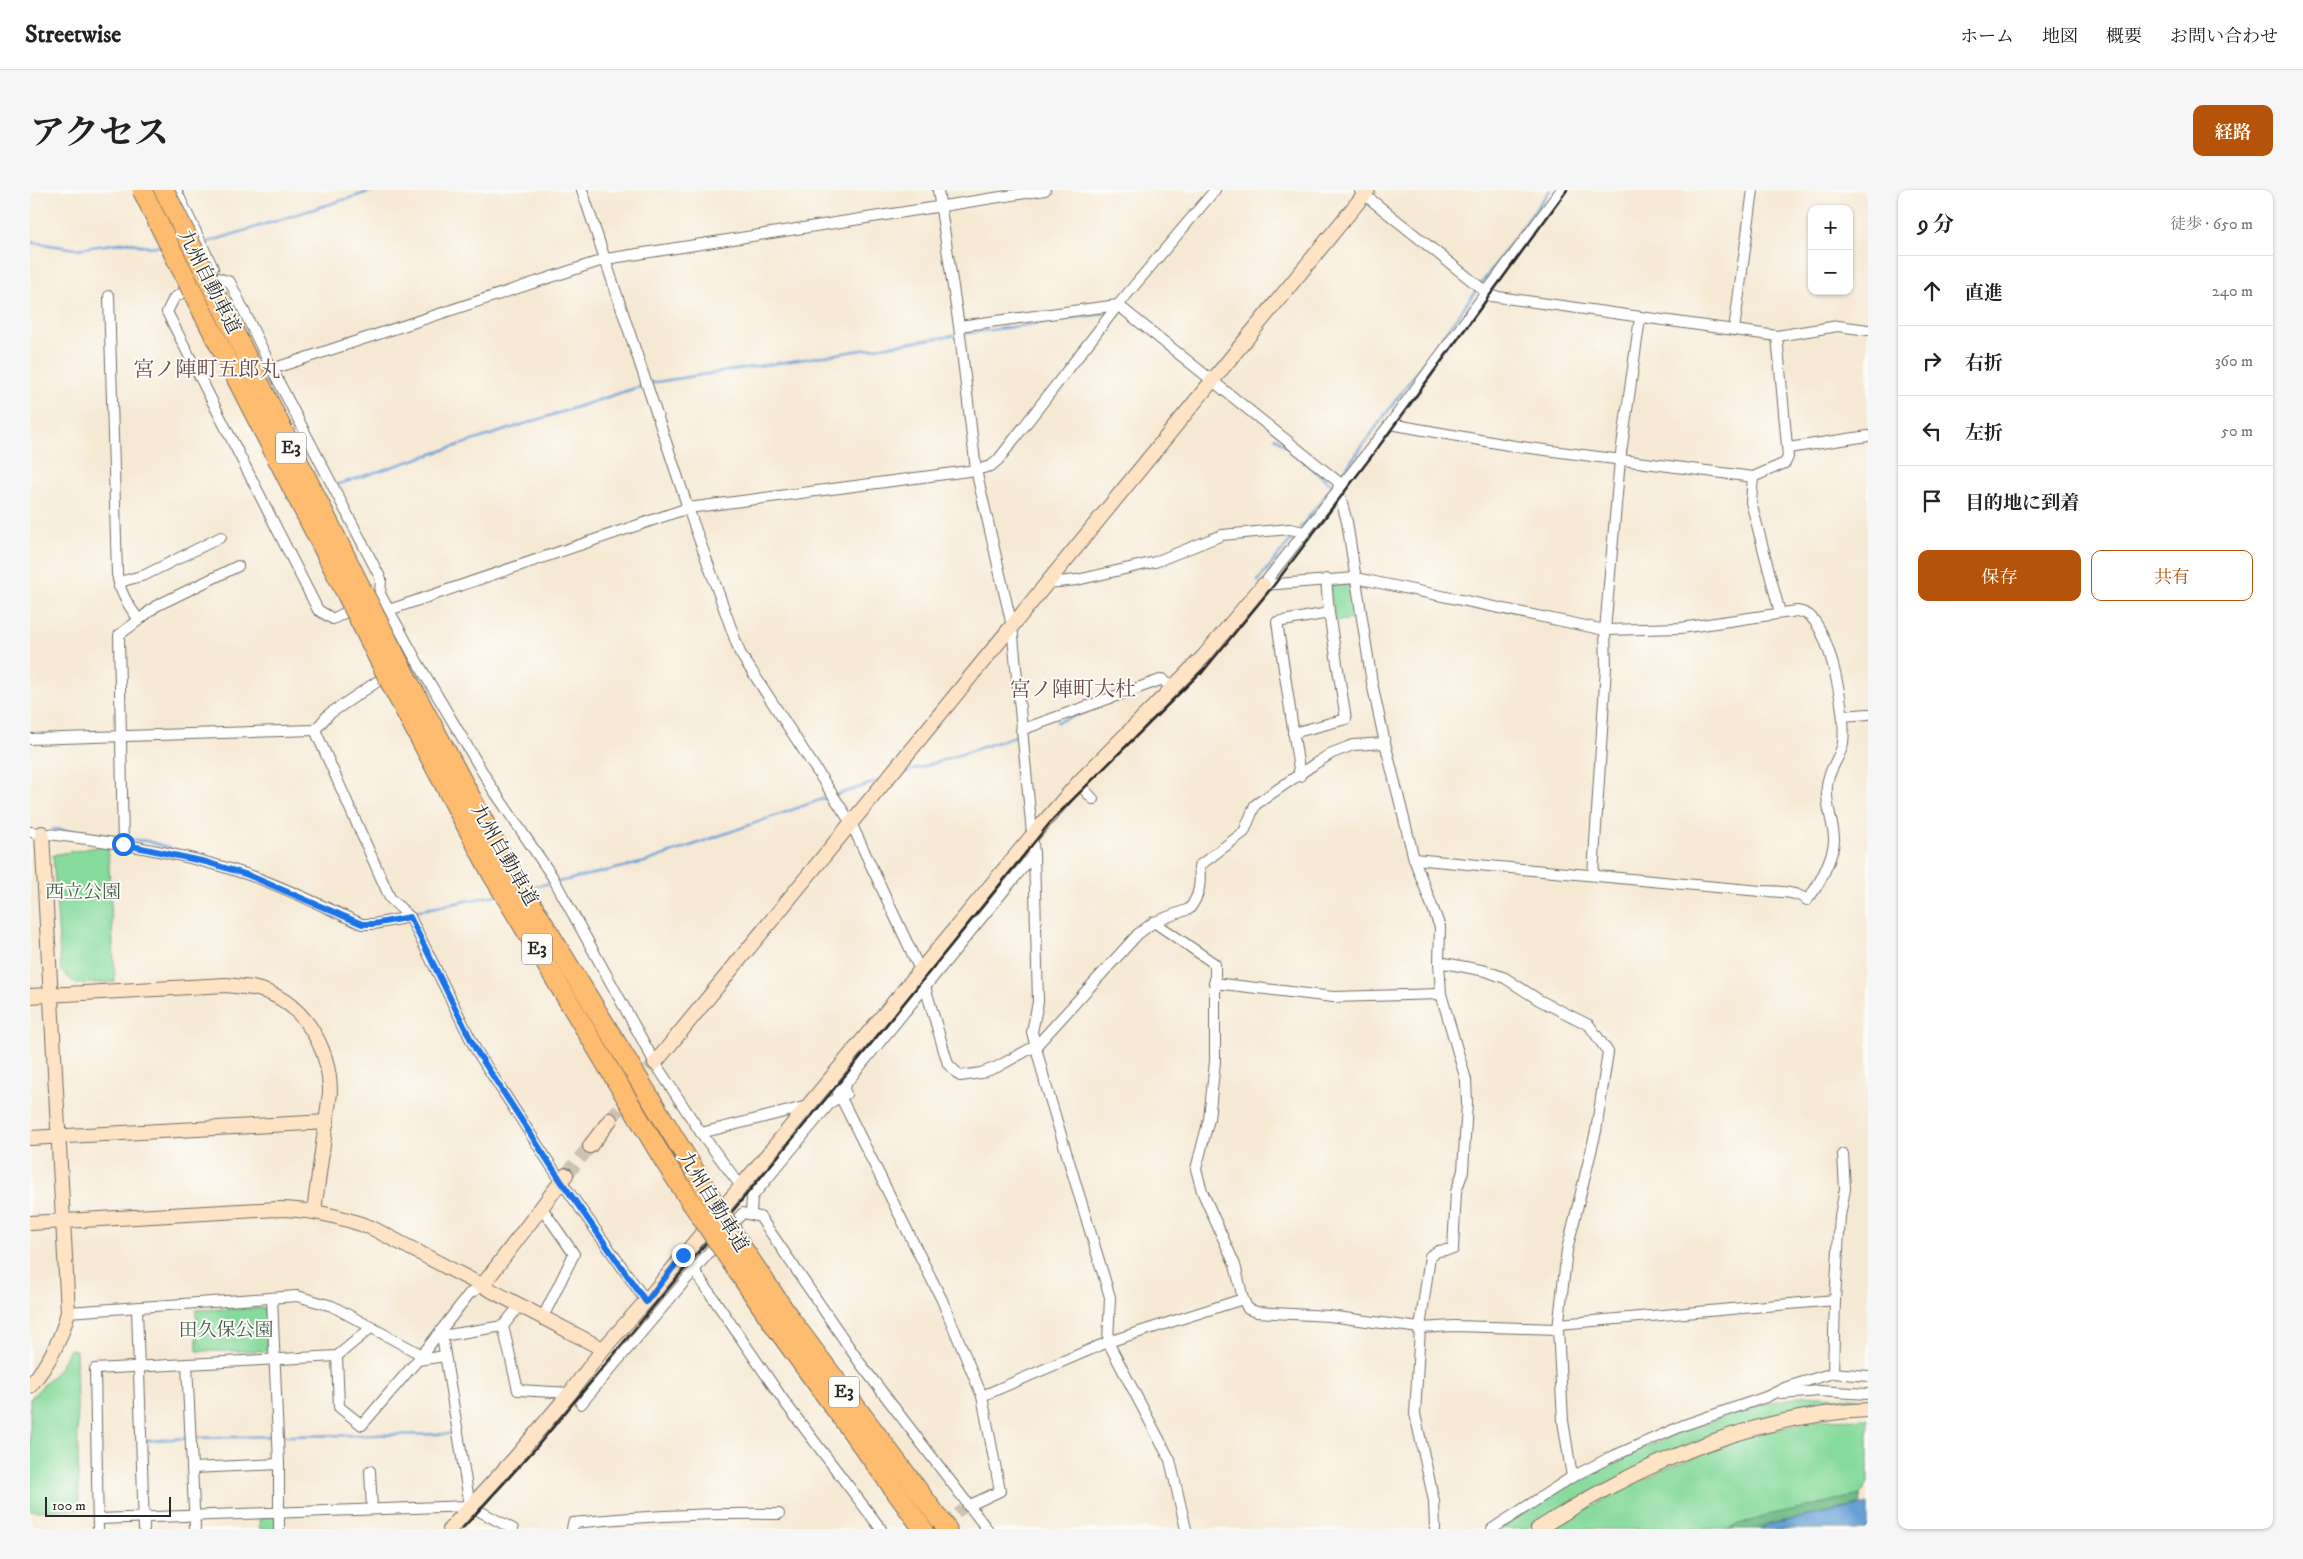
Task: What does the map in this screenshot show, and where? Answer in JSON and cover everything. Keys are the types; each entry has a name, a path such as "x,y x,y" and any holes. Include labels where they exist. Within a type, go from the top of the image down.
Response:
{"highway":[{"name":"九州自動車道","path":"142,190 204,315 354,592"},
{"name":"九州自動車道","path":"164,190 222,307 354,592 401,686 506,862 699,1196 738,1257 777,1329 923,1529"},
{"name":"九州自動車道","path":"738,1257 791,1320 947,1529"}],"street":[{"path":"176,190 218,278"},
{"path":"582,190 688,508 740,653 851,823 920,970 948,1064 960,1076 981,1073 997,1067 1036,1045 1138,934 1154,922 1189,909 1198,893 1200,881 1199,866 1244,832 1255,805 1332,753 1354,745 1385,743"},
{"path":"938,190 959,326 976,470 1012,626 1034,854 1038,1002 1032,1032 1045,1082 1110,1297 1108,1342 1170,1460 1186,1529"},
{"path":"272,368 606,259 1045,190"},
{"path":"389,610 688,508 976,470 991,466 998,460 1118,305 1215,190"},
{"path":"450,1529 570,1393 603,1349 646,1302 740,1185 1031,837 1078,783 1203,657 1263,585 1390,424 1561,190"},
{"path":"1734,330 1753,190"},
{"path":"655,1063 1048,583 1364,191 1491,296 1777,336 1838,326 1868,330"},
{"path":"380,594 333,619 318,610 167,312 174,298 187,288 218,278 230,282 272,368 381,579 380,594 415,658 492,788 552,876 655,1063 701,1133 740,1185"},
{"path":"109,296 114,519 119,588 127,604 139,620"},
{"path":"959,326 1118,305 1340,486 1372,683 1414,859 1440,927 1439,962 1441,994 1466,1080 1467,1103 1463,1171 1456,1192 1453,1249 1438,1251 1430,1256 1420,1328 1415,1414 1434,1501 1435,1529"},
{"path":"1593,875 1606,666 1605,630 1620,460 1640,318"},
{"path":"1390,424 1514,446 1754,477 1785,463 1788,457 1777,336"},
{"path":"1788,448 1868,436"},
{"path":"1754,477 1751,502 1759,541 1780,613"},
{"path":"1048,583 1077,580 1155,562 1222,535 1290,529 1304,532"},
{"path":"119,588 123,581 145,575 222,536"},
{"path":"123,844 119,635 156,606 238,566"},
{"path":"1263,585 1356,578 1605,630 1681,628 1797,611 1807,614 1816,624 1831,658 1843,716 1842,747 1828,776 1826,788 1834,848 1807,900 1800,894 1788,892 1751,891 1414,859"},
{"path":"1292,733 1346,718 1329,613 1326,579"},
{"path":"1300,776 1292,733 1277,622 1329,613"},
{"path":"30,739 315,730 329,714 347,701 415,658"},
{"path":"1021,730 1163,679 1172,690"},
{"path":"1843,716 1868,714"},
{"path":"315,730 390,898 410,917 476,1050 646,1302"},
{"path":"1078,783 1093,799"},
{"path":"30,1386 51,1359 63,1331 68,1312 52,995 36,833 123,844 206,862 248,875 362,924 374,924 410,917"},
{"path":"751,1214 752,1197 831,1102 846,1094 843,1087 1034,854"},
{"path":"1154,922 1216,964 1214,983 1215,1061 1209,1119 1196,1169 1202,1191 1235,1265 1243,1299 1248,1309 1257,1312 1330,1316 1420,1328 1454,1326 1558,1326 1835,1300"},
{"path":"1439,962 1486,971 1505,978 1539,1000 1589,1025 1608,1052 1608,1063 1596,1131 1567,1250 1558,1326 1563,1421 1572,1477"},
{"path":"1214,983 1333,997 1441,994"},
{"path":"30,996 226,985 255,988 277,997 297,1012 311,1028 321,1044 330,1076 327,1122 314,1211"},
{"path":"831,1078 942,1300 982,1396 1000,1492 968,1506"},
{"path":"701,1133 808,1106"},
{"path":"590,1146 610,1120"},
{"path":"30,1138 327,1122"},
{"path":"1834,1373 1835,1300 1840,1216 1845,1189 1843,1154"},
{"path":"337,1356 339,1407 362,1425 441,1333 469,1294 482,1286 564,1178"},
{"path":"542,1208 574,1254 543,1317"},
{"path":"30,1223 277,1209 314,1211 340,1216 372,1228 603,1349"},
{"path":"581,1404 739,1217 743,1213 751,1214 760,1217 860,1363 987,1529"},
{"path":"694,1270 786,1404 882,1529"},
{"path":"68,1312 297,1296 332,1306 372,1327 420,1358 445,1356"},
{"path":"272,1298 279,1464 279,1529"},
{"path":"982,1396 1108,1342 1243,1299"},
{"path":"441,1333 503,1326 520,1305"},
{"path":"137,1308 144,1529"},
{"path":"503,1326 518,1390 570,1393"},
{"path":"372,1327 337,1356 95,1368 98,1524 144,1517 470,1506 513,1529"},
{"path":"441,1333 470,1506"},
{"path":"187,1364 195,1529"},
{"path":"1492,1529 1572,1477 1609,1458 1684,1425 1766,1397 1787,1387 1834,1373 1868,1376"},
{"path":"1766,1397 1793,1392 1819,1391 1868,1394"},
{"path":"1538,1529 1628,1478 1713,1441 1775,1422 1802,1416 1868,1410"},
{"path":"192,1468 279,1464"},
{"path":"370,1471 372,1509"},
{"path":"572,1529 573,1523 611,1519 687,1514 779,1514"}],"green space":[{"path":"1353,584 1357,619 1335,621 1330,585"},
{"name":"西立公園","path":"102,846 108,847 115,982 76,984 61,971 53,855"},
{"name":"田久保公園","path":"265,1308 267,1351 197,1351 196,1310"},
{"path":"70,1349 76,1350 79,1510 30,1511 30,1399 58,1370"},
{"path":"1806,1395 1868,1399 1868,1404 1811,1409 1775,1416 1740,1426 1639,1468 1541,1519 1526,1529 1496,1529 1584,1476 1647,1446 1743,1410"},
{"path":"1868,1419 1868,1483 1860,1495 1769,1515 1728,1529 1547,1529 1672,1465 1753,1435 1818,1420"},
{"path":"1860,1495 1861,1505 1770,1524 1759,1529 1728,1529 1769,1515"},
{"path":"276,1516 276,1529 260,1529 259,1517"}],"water":[{"path":"1868,1504 1868,1529 1759,1529 1770,1524"}],"waterway":[{"path":"205,243 375,190"},
{"path":"1481,284 1550,190"},
{"path":"30,242 76,249 128,242 147,247 162,246"},
{"path":"1338,479 1478,288"},
{"path":"964,334 1107,313"},
{"path":"650,383 958,335"},
{"path":"339,484 645,385"},
{"path":"1275,437 1333,486 1300,528"},
{"path":"1258,581 1297,532"},
{"path":"1139,692 1166,685"},
{"path":"1057,722 1090,711"},
{"path":"898,775 1019,735"},
{"path":"836,795 879,781"},
{"path":"558,882 645,862 831,796"},
{"path":"53,829 121,838"},
{"path":"126,839 147,841 177,850"},
{"path":"531,887 552,883"},
{"path":"411,912 496,895"},
{"path":"282,1436 450,1434"},
{"path":"194,1438 276,1436"},
{"path":"144,1441 189,1438"}],"tunnel":[{"path":"610,1120 655,1063"},
{"path":"566,1175 590,1146"},
{"path":"931,1529 968,1506"}],"railway":[{"path":"1201,674 1274,585 1374,453 1567,190"},
{"path":"462,1529 535,1449 858,1060 1053,819 1205,668"}],"district":[{"name":"宮ノ陣町五郎丸","path":"207,370"},
{"name":"宮ノ陣町大杜","path":"1073,690"}],"route":[{"path":"123,844 206,862 248,875 362,924 374,924 410,917 476,1050 561,1181 646,1302 683,1255"}]}
